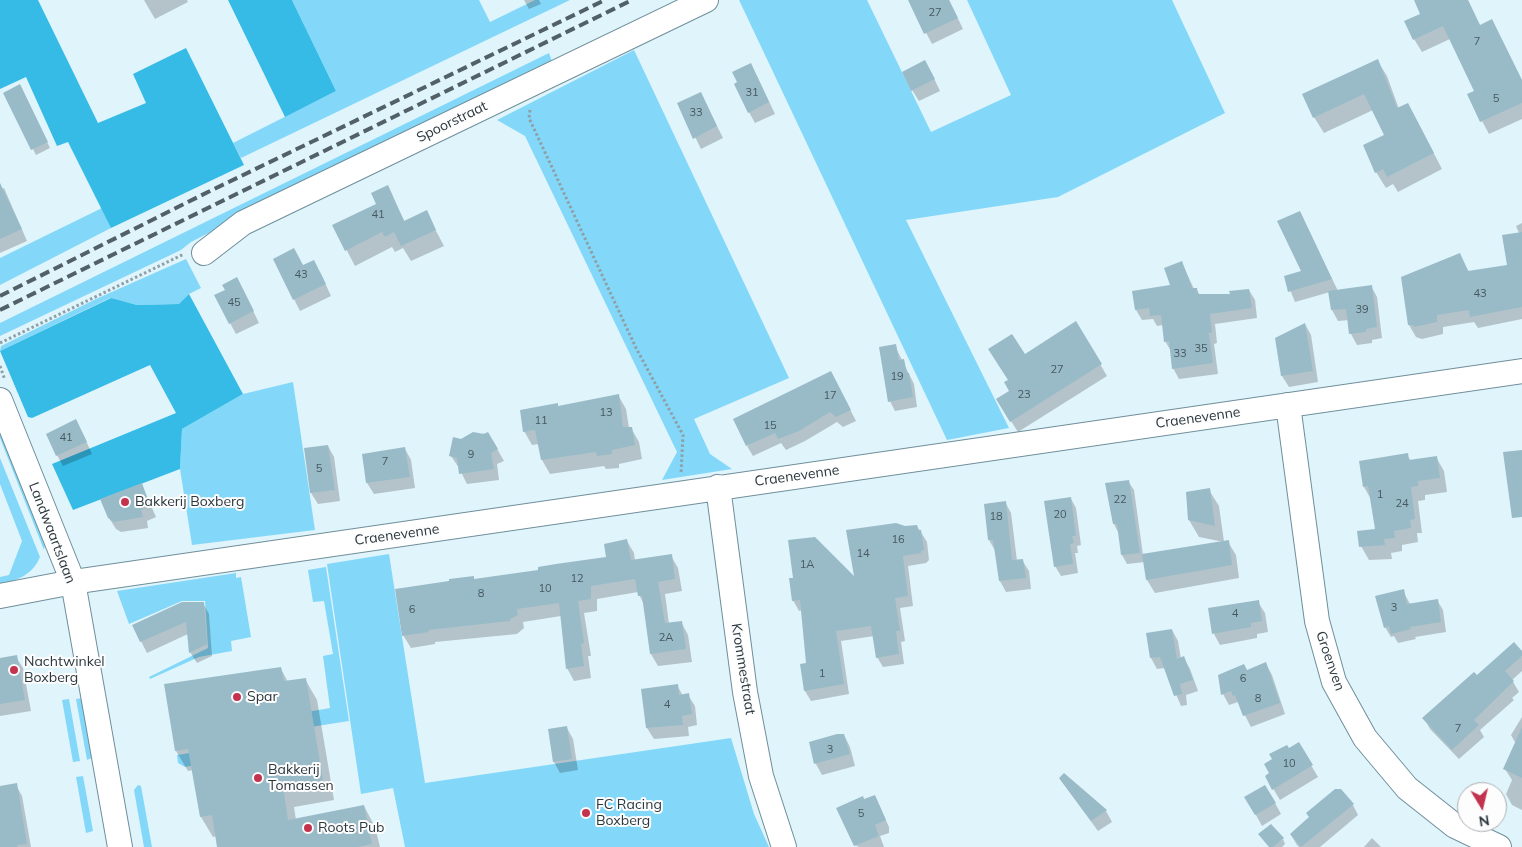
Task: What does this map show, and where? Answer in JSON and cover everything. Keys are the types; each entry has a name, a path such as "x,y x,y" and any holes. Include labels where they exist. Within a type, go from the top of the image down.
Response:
{"street":[{"name":"Spoorstraat","path":"194,254 243,223 528,94 706,0"},
{"name":"Craenevenne","path":"0,596 73,582 1522,371"},
{"name":"Landwaartslaan","path":"0,400 73,582 120,847"},
{"name":"Groenven","path":"1288,405 1317,621 1334,682 1364,738 1407,788 1455,826 1499,847"},
{"name":"Krommestraat","path":"718,487 745,692 761,776 784,847"}],"path":[{"path":"528,94 529,118 636,348 683,435 679,481"},
{"path":"0,343 194,254"}],"shaded area":[{"path":"0,0 38,0 98,123 146,103 133,74 186,48 244,165 111,228 68,142 57,146 26,77 0,89"},
{"path":"228,0 292,0 336,91 285,117"},
{"path":"292,0 479,0 490,22 535,0 570,0 241,158 233,143 336,91"},
{"path":"739,0 867,0 931,132 1011,95 967,0 1172,0 1225,113 1058,197 906,220 1009,428 947,440"},
{"path":"634,50 789,378 694,419 710,454 732,469 662,480 677,452 525,136 497,120"},
{"path":"549,53 554,67 238,218 191,242 181,250 0,336 0,323"},
{"path":"102,208 111,228 0,285 0,258"},
{"path":"186,259 201,288 189,294 180,304 137,305 110,298 0,351 1,346 96,299"},
{"path":"189,294 243,394 182,429 180,469 73,510 52,464 176,413 150,365 32,418 28,417 0,351 111,298 137,305 179,304"},
{"path":"293,382 315,530 192,545 180,469 182,429 243,394"},
{"path":"0,429 45,544 44,550 0,438"},
{"path":"0,458 40,557 33,568 24,576 0,584 0,577 9,575 22,541 0,484"},
{"path":"389,554 425,783 731,738 754,814 769,847 405,847 393,788 361,794 327,564"},
{"path":"326,567 349,721 266,734 237,757 185,767 178,763 177,755 215,749 250,722 330,708 323,656 333,654 324,601 313,602 308,570"},
{"path":"236,573 236,578 241,577 251,637 231,641 232,651 199,657 150,679 149,677 208,648 205,601 182,601 129,624 117,591"},
{"path":"83,698 94,757 87,760 76,699"},
{"path":"69,699 80,761 73,762 62,700"},
{"path":"83,776 93,831 86,833 76,777"},
{"path":"138,785 141,786 152,847 144,847 134,790"}],"building":[{"path":"908,0 949,0 958,18 924,34"},
{"path":"1414,0 1468,0 1480,25 1492,19 1522,80 1522,103 1480,122 1467,94 1474,91 1443,26 1413,40 1404,21 1420,14"},
{"path":"1378,59 1397,108 1408,103 1434,153 1387,177 1383,169 1375,173 1363,145 1384,135 1364,94 1313,118 1302,94"},
{"path":"925,60 935,79 911,91 902,72"},
{"path":"751,63 769,102 748,113 734,84 737,82 732,72"},
{"path":"20,84 48,142 31,150 3,93"},
{"path":"701,92 717,126 693,139 677,103"},
{"path":"0,183 22,229 0,239"},
{"path":"388,185 404,221 427,210 436,230 401,246 394,232 385,237 382,232 345,251 332,225 376,204 371,193"},
{"path":"1300,211 1332,279 1288,292 1284,276 1301,271 1277,221"},
{"path":"1522,232 1522,307 1470,317 1469,310 1437,315 1437,322 1414,327 1413,325 1408,325 1401,277 1460,253 1468,271 1507,265 1502,235"},
{"path":"294,248 303,265 314,260 326,284 293,300 273,259"},
{"path":"1182,261 1192,288 1197,288 1198,294 1230,294 1229,291 1249,289 1252,308 1210,314 1212,332 1206,335 1209,334 1213,363 1172,369 1169,341 1164,342 1161,315 1150,316 1149,308 1135,310 1132,291 1170,285 1164,268"},
{"path":"237,277 254,311 229,324 214,295 225,290 222,285"},
{"path":"1372,285 1377,327 1366,329 1366,332 1349,334 1346,309 1331,310 1328,291"},
{"path":"1076,321 1102,364 1010,422 996,399 1009,391 1004,382 1008,380 988,349 1012,334 1025,354"},
{"path":"1305,323 1313,371 1281,376 1275,338"},
{"path":"896,344 899,360 904,359 907,373 909,373 913,397 888,402 879,347"},
{"path":"831,371 851,410 836,417 830,412 799,431 778,439 775,433 746,446 733,419"},
{"path":"619,394 623,427 632,427 635,445 612,450 612,454 597,456 596,452 541,460 535,430 523,432 520,410 558,403 558,406"},
{"path":"76,419 87,442 56,456 46,434"},
{"path":"473,432 484,434 488,432 498,449 491,453 494,469 459,474 457,458 449,456 453,437 461,439"},
{"path":"328,445 335,490 310,493 304,448"},
{"path":"405,447 410,477 366,483 362,454"},
{"path":"1522,450 1522,517 1512,518 1503,452"},
{"path":"1408,453 1409,460 1437,456 1440,478 1418,481 1418,486 1411,487 1415,519 1410,520 1411,528 1394,531 1395,538 1384,539 1385,545 1359,547 1357,531 1375,529 1368,486 1363,487 1359,461"},
{"path":"1129,480 1140,553 1121,555 1117,524 1113,524 1105,483"},
{"name":"Bakkerij Boxberg","path":"142,483 150,506 141,510 143,517 114,522 108,518 100,499"},
{"path":"1210,488 1215,526 1188,520 1186,492"},
{"path":"1071,497 1076,536 1072,536 1074,543 1070,544 1073,564 1054,567 1044,501"},
{"path":"1006,501 1012,560 1023,559 1026,578 999,581 993,540 988,540 984,504"},
{"path":"896,523 905,526 917,525 918,530 921,530 924,550 921,553 903,556 908,596 895,598 900,631 896,631 899,654 876,658 871,626 836,631 844,684 804,691 800,664 806,663 800,600 792,601 789,578 793,578 788,540 815,537 854,576 846,530"},
{"path":"627,539 631,560 672,554 675,579 658,582 665,623 682,621 686,649 650,654 642,596 638,596 635,579 591,586 591,599 578,601 584,643 581,644 584,666 566,669 559,603 517,609 518,615 510,619 510,621 428,630 429,632 402,636 395,589 449,581 449,579 474,576 474,579 538,570 538,567 606,557 604,544"},
{"path":"1229,540 1232,565 1146,580 1142,554"},
{"path":"1404,589 1407,604 1438,599 1441,622 1410,627 1411,629 1391,634 1389,626 1384,628 1375,596"},
{"path":"1259,600 1262,621 1251,623 1251,627 1212,634 1208,608"},
{"path":"182,602 204,602 207,644 189,653 186,622 140,642 132,625"},
{"path":"1172,629 1177,659 1184,656 1193,680 1180,684 1182,694 1174,696 1160,657 1150,658 1146,633"},
{"path":"1514,642 1522,651 1522,656 1505,671 1514,681 1474,720 1479,725 1452,750 1422,718 1474,672 1477,675"},
{"path":"17,655 25,700 0,704 0,658"},
{"path":"1266,662 1280,703 1243,716 1235,695 1233,696 1231,691 1221,695 1218,675 1244,664 1247,670"},
{"path":"281,667 284,681 306,678 323,780 283,787 288,820 364,805 372,844 358,847 217,847 212,815 200,817 188,749 175,751 164,684"},
{"path":"678,684 679,695 689,693 692,714 682,716 683,725 646,728 641,689"},
{"path":"567,726 572,759 553,762 548,729"},
{"path":"1522,727 1522,778 1503,769"},
{"path":"837,734 844,734 850,754 814,764 809,742"},
{"path":"1299,742 1313,765 1272,790 1265,776 1269,773 1264,764 1272,759 1269,754 1287,745 1289,748"},
{"path":"1064,773 1107,810 1091,821 1059,778"},
{"path":"17,783 27,844 17,845 18,847 0,847 0,786"},
{"path":"1265,785 1276,803 1255,815 1244,797"},
{"path":"1335,789 1341,789 1354,804 1301,847 1290,834 1309,817 1306,813"},
{"path":"875,795 886,820 875,825 879,836 854,846 836,808 863,796 864,799"},
{"path":"1271,824 1284,838 1273,847 1269,847 1258,834"}],"railway":[{"path":"0,296 208,192 605,0"},
{"path":"0,310 632,0"}],"place":[{"name":"Bakkerij Boxberg","path":"125,502"},
{"name":"Nachtwinkel Boxberg","path":"14,670"},
{"name":"Spar","path":"237,697"},
{"name":"Bakkerij Tomassen","path":"258,778"},
{"name":"FC Racing Boxberg","path":"586,813"},
{"name":"Roots Pub","path":"308,828"}]}
